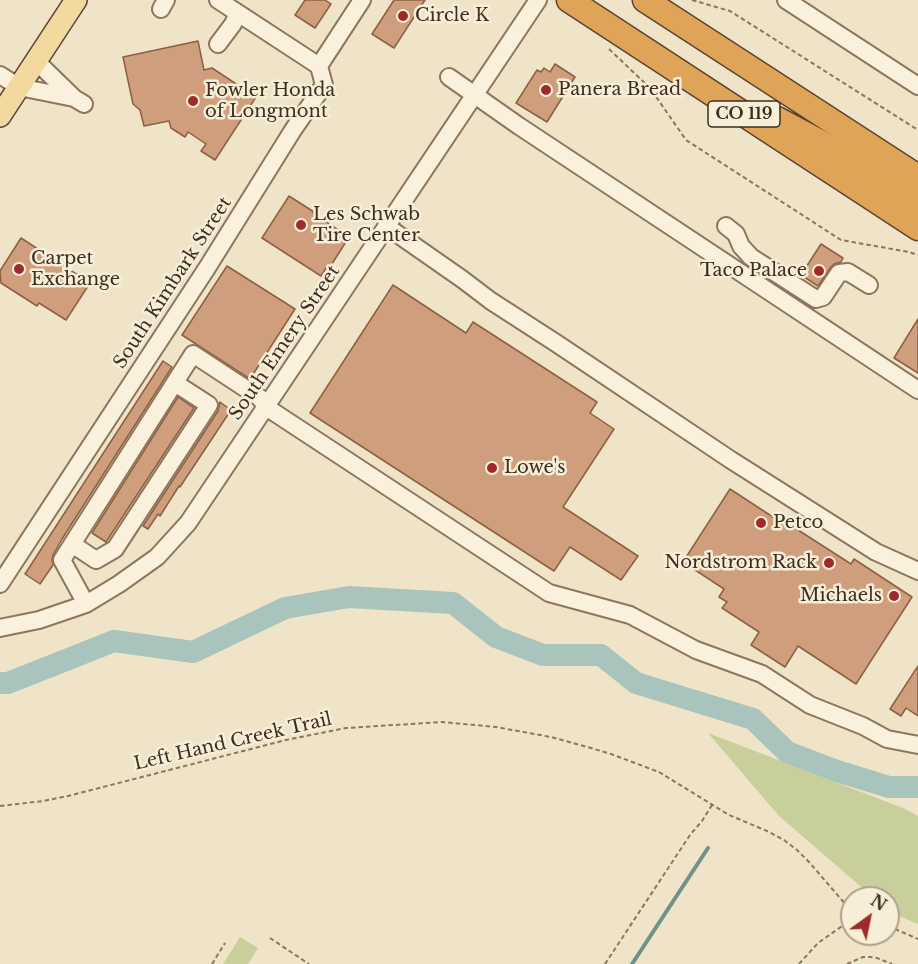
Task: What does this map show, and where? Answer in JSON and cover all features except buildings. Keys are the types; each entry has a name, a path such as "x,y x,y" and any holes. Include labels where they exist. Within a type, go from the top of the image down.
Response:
{"highway":[{"name":"CO 119","path":"569,0 918,228"},
{"name":"CO 119","path":"645,0 918,177"},
{"path":"713,94 782,121 918,203"}],"main road":[{"path":"0,116 36,61 68,3"}],"street":[{"path":"218,0 319,66 362,0"},
{"name":"South Emery Street","path":"0,628 39,620 86,604 157,557 188,523 537,0"},
{"path":"786,0 918,86"},
{"path":"218,45 238,13"},
{"path":"0,75 19,87 79,101 36,61"},
{"name":"South Kimbark Street","path":"2,577 207,268 324,84 319,66"},
{"path":"449,77 918,390"},
{"path":"387,226 491,301 731,460 876,552 918,571"},
{"path":"726,226 736,234 741,246 751,257 816,299 823,297 839,273 848,272 869,285"},
{"path":"86,604 62,560 193,354 260,398 266,407 549,593 630,615 696,650 762,674 810,705 863,726 887,739 918,745"},
{"path":"72,544 96,560 116,549 208,405 175,383"}],"path":[{"path":"692,0 730,11 918,130"},
{"path":"607,47 650,88 686,140 841,240 918,255"},
{"name":"Left Hand Creek Trail","path":"0,806 68,796 275,743 336,730 442,722 478,725 551,737 611,754 659,772 729,815 784,840 809,862 840,899"},
{"path":"605,964 712,805"},
{"path":"799,964 818,944 840,927"},
{"path":"900,931 918,939"},
{"path":"270,938 309,964"},
{"path":"212,964 225,943"},
{"path":"847,964 863,957 870,957 892,964"}],"green space":[{"path":"708,733 903,808 918,816 918,924 900,916 900,886 860,886 779,816"},
{"path":"240,937 258,948 248,964 223,964"}],"waterway":[{"path":"0,683 8,683 114,641 193,652 285,608 349,597 453,603 496,637 543,655 601,655 636,683 753,719 787,752 889,787 918,787"},
{"path":"632,964 708,848"}],"place":[{"name":"Circle K","path":"403,16"},
{"name":"Panera Bread","path":"546,90"},
{"name":"Fowler Honda of Longmont","path":"193,101"},
{"name":"Les Schwab Tire Center","path":"301,225"},
{"name":"Carpet Exchange","path":"19,269"},
{"name":"Taco Palace","path":"819,271"},
{"name":"Lowe's","path":"492,468"},
{"name":"Petco","path":"761,523"},
{"name":"Nordstrom Rack","path":"829,563"},
{"name":"Michaels","path":"894,596"}]}
